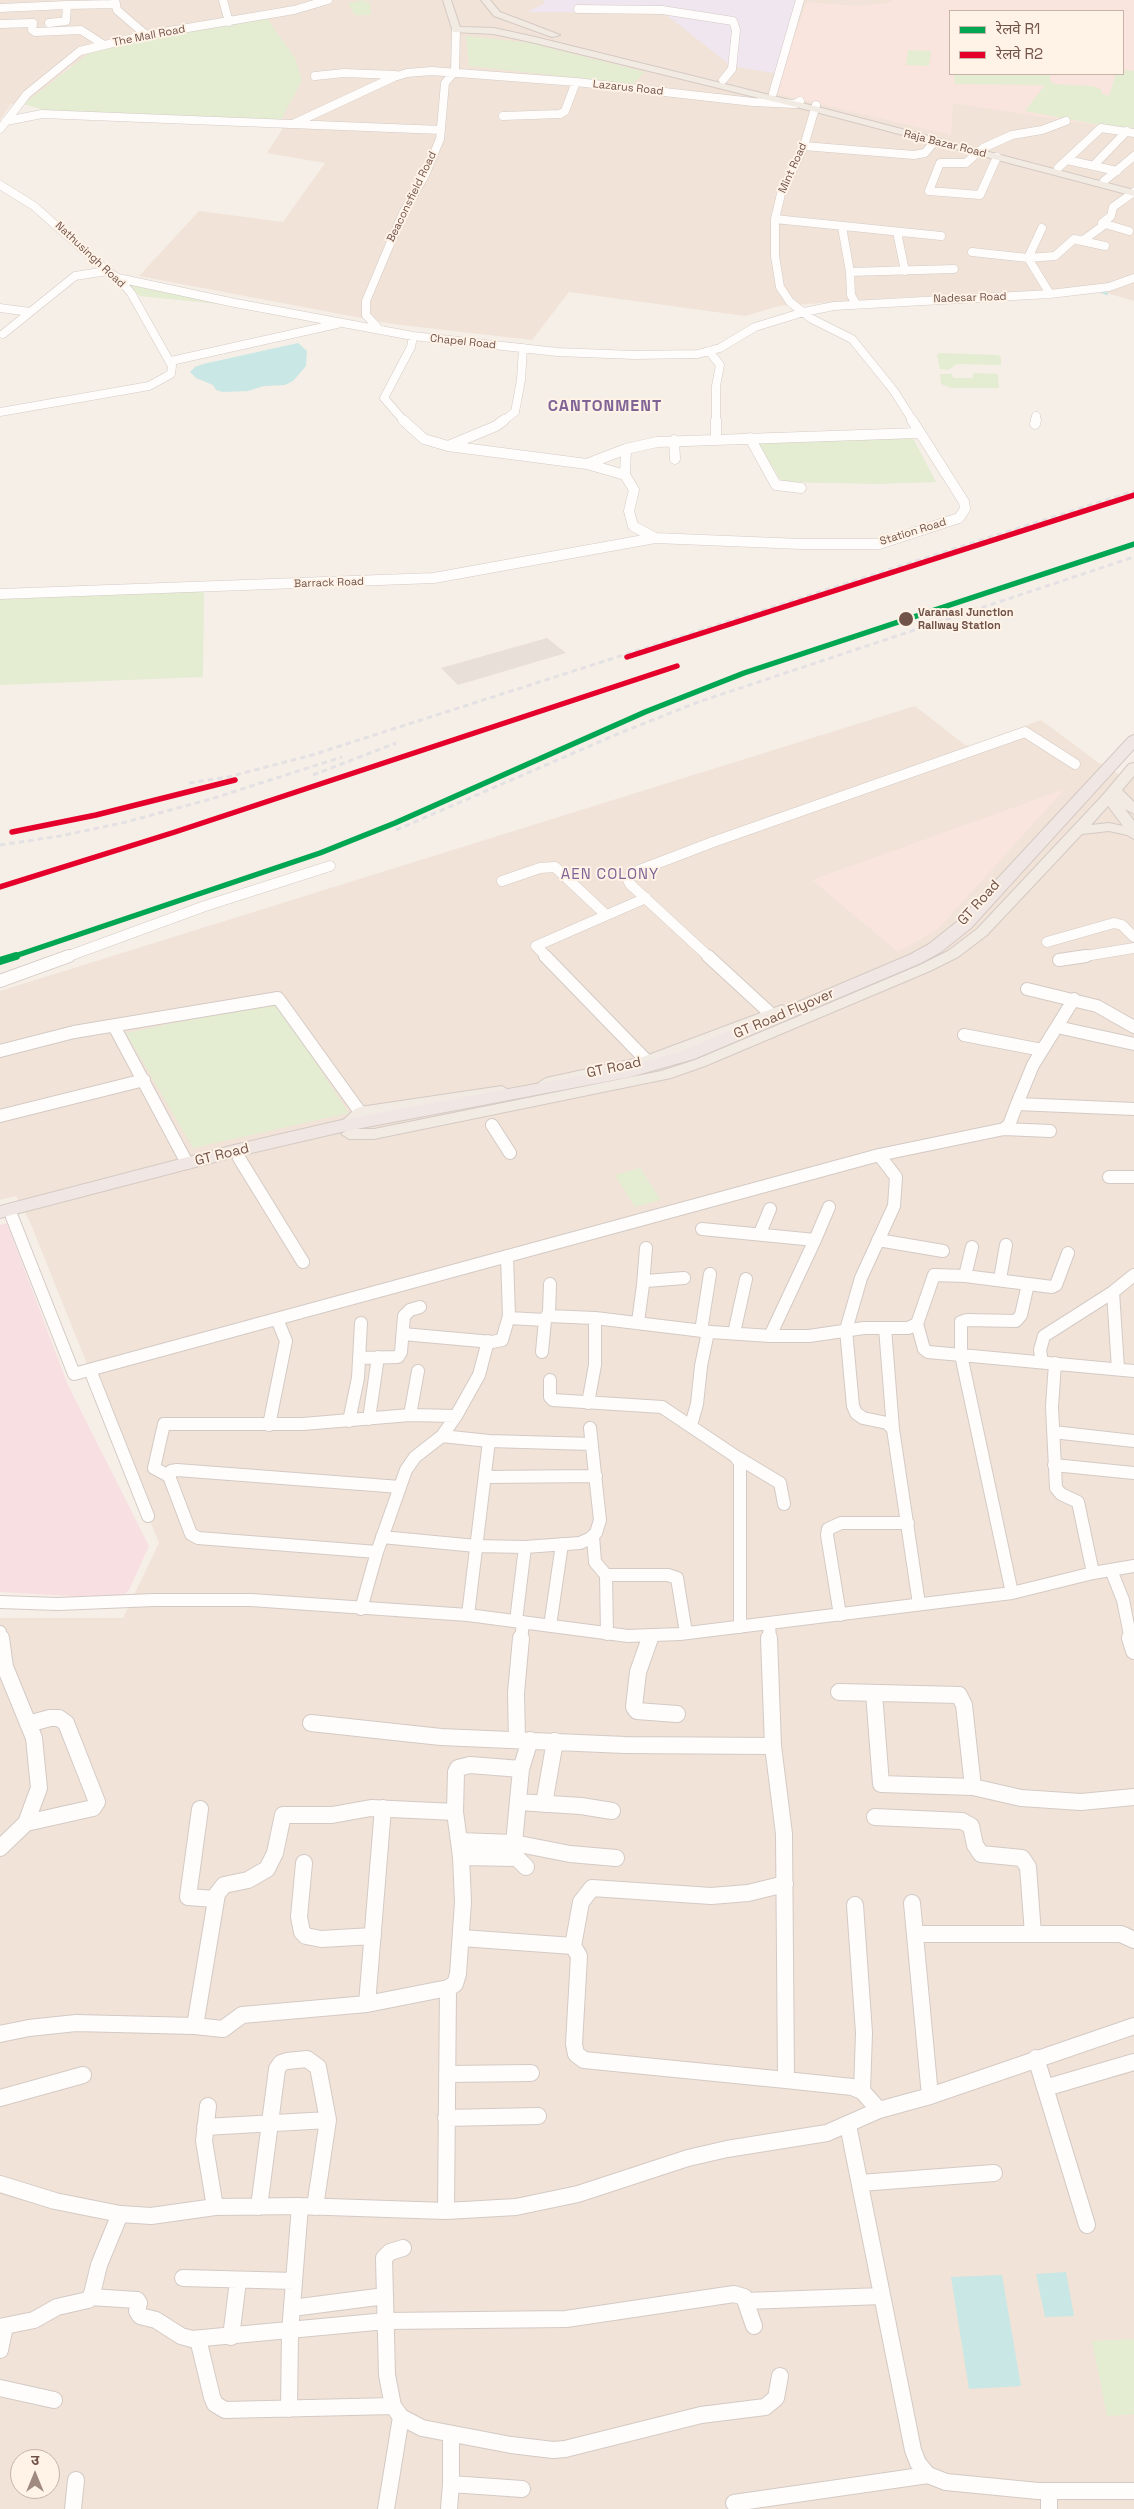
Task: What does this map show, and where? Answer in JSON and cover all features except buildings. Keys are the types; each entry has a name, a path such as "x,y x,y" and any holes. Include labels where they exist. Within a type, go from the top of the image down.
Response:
{"highway":[{"name":"GT Road Flyover","path":"347,1130 366,1121 659,1065 688,1055 915,959 935,948 965,924 1134,740"},
{"name":"GT Road Flyover","path":"366,1121 628,1081 665,1072 696,1062 924,965 945,954 976,929 1134,755"},
{"name":"GT Road","path":"4,1217 187,1163 347,1130"},
{"name":"GT Road","path":"4,1217 237,1154"}],"main road":[{"path":"447,0 456,30"},
{"name":"Raja Bazar Road","path":"485,0 497,14 546,33 773,93 797,103"},
{"name":"Raja Bazar Road","path":"456,30 494,31 755,95 815,107 1058,168 1134,192"},
{"name":"Raja Bazar Road","path":"815,107 935,141 981,150 997,157 1134,192"},
{"name":"GT Road","path":"366,1121 647,1061 771,1014 925,949 954,932 1134,735"},
{"name":"GT Road","path":"347,1130 374,1134 666,1075 709,1060 953,954 982,932 1134,767"},
{"path":"1111,794 1134,810"},
{"path":"1111,794 1133,834"},
{"path":"1076,830 1109,827 1133,834"}],"street":[{"path":"223,0 228,22"},
{"name":"The Mall Road","path":"0,128 27,94 69,57 80,51 146,36 228,22 305,3 328,0"},
{"path":"773,93 800,0"},
{"path":"0,8 115,2 117,10 146,36"},
{"path":"0,24 65,22 66,5"},
{"path":"578,8 643,9 727,19 733,22 736,30 732,69 723,80"},
{"path":"33,23 32,30 35,32 81,30"},
{"path":"74,24 104,45"},
{"name":"Beaconsfield Road","path":"366,315 366,300 373,281 403,213 425,175 440,139 445,83 455,71 456,30"},
{"name":"Lazarus Road","path":"400,75 455,71 797,103"},
{"path":"315,76 344,73 400,75"},
{"path":"293,124 400,75"},
{"path":"503,116 560,114 565,111 576,82"},
{"path":"16,106 42,114"},
{"name":"Mint Road","path":"804,312 790,302 780,287 775,256 775,219 781,194 804,146 815,107"},
{"path":"6,120 42,114 441,130"},
{"path":"997,157 980,195 929,191 940,163 966,164 981,150 1012,135 1042,130 1066,121"},
{"path":"1058,168 1101,128 1130,132"},
{"path":"1094,166 1130,132"},
{"path":"804,146 914,155 926,153 935,141"},
{"path":"1104,181 1134,156"},
{"path":"1067,160 1116,171"},
{"path":"1124,166 1134,168"},
{"name":"Nathusingh Road","path":"0,185 47,216 107,271 118,278 131,293 171,361"},
{"path":"1082,241 1112,216 1112,209 1134,192"},
{"path":"775,219 941,236"},
{"path":"1104,224 1129,231"},
{"path":"842,227 850,272 851,295 856,304"},
{"path":"1028,258 1042,228"},
{"path":"897,232 905,270"},
{"path":"972,252 1028,258 1055,256 1074,239 1106,246"},
{"path":"1028,258 1050,294"},
{"path":"850,272 954,269"},
{"path":"3,334 75,276 107,271"},
{"name":"Chapel Road","path":"118,278 236,303 413,336 523,348 634,355 698,354 710,351 720,348 756,327 804,312"},
{"name":"Nadesar Road","path":"804,312 856,304 1050,294 1109,287 1134,278"},
{"path":"0,308 30,312"},
{"name":"Station Road","path":"655,538 801,544 879,544 959,518 965,509 964,502 918,433 894,391 862,350 852,339 812,319 804,312"},
{"path":"0,412 149,386 171,374 171,361 343,323 366,315 378,328"},
{"path":"413,336 411,347 384,398 410,428 424,439 448,446 587,464 625,475"},
{"path":"448,446 496,426 515,412 521,380 523,348"},
{"path":"710,351 720,365 716,386 716,439"},
{"path":"587,464 626,449 674,440 918,433"},
{"path":"750,438 776,485 801,488"},
{"path":"674,440 675,459"},
{"path":"626,449 625,475 634,490 629,511 633,526 655,538"},
{"name":"Barrack Road","path":"0,594 434,578 655,538"},
{"path":"771,1014 630,884 628,880 632,874 713,842 1024,732 1075,764"},
{"path":"0,981 205,906 330,866"},
{"path":"502,882 540,868 555,867 605,914"},
{"path":"646,898 605,914 536,946 647,1061"},
{"path":"1047,942 1114,923 1122,925 1134,937"},
{"path":"1059,960 1134,948"},
{"path":"1027,989 1097,1006 1134,1028"},
{"path":"0,1051 74,1032 278,998 366,1121"},
{"path":"1004,1129 1009,1125 1027,1078 1042,1050 1074,999"},
{"path":"114,1026 187,1163"},
{"path":"1057,1027 1134,1044"},
{"path":"964,1035 1042,1050"},
{"path":"0,1116 144,1080"},
{"path":"1017,1104 1034,1102 1134,1109"},
{"path":"492,1124 510,1153"},
{"path":"4,1217 74,1374 879,1155 1004,1129 1050,1131"},
{"path":"237,1154 303,1262"},
{"path":"879,1155 896,1177 894,1206 861,1278 846,1330 853,1406 856,1413 863,1418 887,1423 893,1429"},
{"path":"1109,1177 1134,1177"},
{"path":"770,1336 829,1207"},
{"path":"760,1233 770,1209"},
{"path":"702,1229 760,1233 815,1240"},
{"path":"878,1240 943,1251"},
{"path":"1000,1279 1006,1245"},
{"path":"965,1276 972,1246"},
{"path":"638,1322 646,1248"},
{"path":"1068,1253 1056,1285 1048,1287 1000,1279 934,1275 917,1324 924,1349 928,1352 1134,1371"},
{"path":"402,1334 488,1341 502,1340 509,1318 510,1285 507,1256"},
{"path":"691,1426 697,1404 710,1274"},
{"path":"1093,1573 1078,1502 1058,1492 1054,1465 1048,1363 1040,1350 1044,1336 1113,1292 1134,1275"},
{"path":"643,1285 650,1279 684,1278"},
{"path":"734,1334 746,1279"},
{"path":"542,1352 550,1284"},
{"path":"1012,1593 961,1355 961,1322 967,1320 1016,1321 1022,1315 1028,1284"},
{"path":"1113,1292 1117,1330 1118,1369"},
{"path":"360,1358 401,1355 404,1316 410,1310 420,1308"},
{"path":"509,1318 595,1318 704,1331 770,1336 809,1336 846,1330 908,1328 917,1324"},
{"path":"588,1403 595,1365 595,1318"},
{"path":"269,1425 286,1341 278,1319"},
{"path":"349,1421 358,1378 361,1323"},
{"path":"884,1328 893,1429 920,1604"},
{"path":"362,1609 377,1552 406,1470 415,1457 442,1436 456,1416 480,1374 488,1341"},
{"path":"369,1419 378,1357"},
{"path":"90,1370 148,1516"},
{"path":"410,1415 418,1371"},
{"path":"550,1380 550,1398 553,1400 662,1407 735,1456 780,1483 784,1504"},
{"path":"377,1552 198,1538 191,1534 168,1476 154,1468 164,1424 269,1425 349,1421 410,1415 456,1416"},
{"path":"382,1537 476,1546 525,1548 580,1542 593,1536 600,1527 600,1520 590,1428"},
{"path":"1053,1432 1134,1441"},
{"path":"442,1436 489,1441 592,1444"},
{"path":"468,1615 489,1441"},
{"path":"735,1456 740,1463 740,1627"},
{"path":"1054,1465 1134,1473"},
{"path":"168,1476 171,1472 177,1470 400,1487"},
{"path":"485,1477 596,1476"},
{"path":"840,1615 826,1535 828,1529 841,1523 908,1523"},
{"path":"593,1536 595,1562 606,1576 607,1634"},
{"path":"550,1626 562,1544"},
{"path":"514,1843 524,1740 516,1693 525,1548"},
{"path":"0,1602 58,1604 154,1600 251,1600 468,1615 607,1634 651,1635 740,1627 1012,1593 1093,1573 1134,1566"},
{"path":"1110,1570 1120,1589 1134,1651"},
{"path":"606,1576 668,1575 677,1578 686,1633"},
{"path":"769,1623 773,1746 784,1834 786,2080"},
{"path":"0,1632 5,1667 34,1738 39,1788 26,1823 0,1848"},
{"path":"651,1635 639,1667 634,1707 637,1711 676,1714"},
{"path":"839,1692 959,1695 964,1705 973,1787"},
{"path":"874,1693 879,1779 881,1784 973,1787 1021,1798 1081,1802 1134,1797"},
{"path":"26,1823 93,1808 97,1802 66,1723 59,1718 50,1718 28,1724"},
{"path":"311,1723 441,1737 555,1742 773,1746"},
{"path":"544,1804 555,1742"},
{"path":"0,2034 29,2028 76,2024 195,2026 223,2029 242,2014 367,2004 448,1988 455,1984 458,1974 462,1938 461,1857 455,1812 454,1778 458,1768 470,1766 521,1769"},
{"path":"518,1802 581,1806 612,1811"},
{"path":"195,2026 215,1900 224,1885 248,1880 267,1869 275,1853 283,1815 332,1815 361,1809 383,1808 455,1812"},
{"path":"367,2004 383,1808"},
{"path":"200,1809 188,1897 215,1900"},
{"path":"875,1817 962,1821 971,1826 975,1845 981,1854 1022,1858 1026,1861 1028,1868 1033,1934"},
{"path":"459,1841 514,1843 570,1854 616,1858"},
{"path":"461,1857 517,1858 526,1866"},
{"path":"304,1863 299,1917 302,1932 306,1936 321,1939 373,1936"},
{"path":"785,1884 748,1893 711,1896 597,1887 588,1892 581,1902 572,1946 579,1956 574,2044 576,2054 584,2060 852,2087 862,2091 879,2110"},
{"path":"912,1903 930,2096"},
{"path":"855,1905 864,2033 862,2091"},
{"path":"916,1934 1121,1934 1134,1940"},
{"path":"462,1938 572,1946"},
{"path":"446,2211 448,1988"},
{"path":"0,2184 43,2198 120,2214 169,2215 214,2207 308,2207 446,2211 516,2207 550,2201 688,2158 727,2149 803,2138 848,2125 879,2110 930,2096 1036,2058 1134,2026"},
{"path":"1036,2058 1087,2225"},
{"path":"260,2207 278,2066 287,2061 300,2059 311,2061 318,2067 328,2120 308,2207 294,2282 290,2332 289,2409"},
{"path":"1045,2088 1134,2062"},
{"path":"447,2074 531,2073"},
{"path":"0,2098 83,2075"},
{"path":"208,2106 204,2141 214,2207"},
{"path":"446,2118 538,2116"},
{"path":"205,2127 328,2120"},
{"path":"848,2125 913,2450 918,2463 928,2474 946,2482 1049,2500 1134,2491"},
{"path":"860,2183 994,2173"},
{"path":"90,2297 99,2265 120,2214"},
{"path":"386,2509 397,2411 387,2375 384,2258 390,2252 403,2248"},
{"path":"182,2278 238,2282 294,2282"},
{"path":"231,2337 238,2282"},
{"path":"0,2350 3,2327 34,2320 58,2307 84,2301 90,2297 137,2300 139,2303 137,2311 140,2316 156,2320 181,2336 198,2339 290,2332 386,2321 566,2319 728,2295 740,2295 746,2301 754,2326"},
{"path":"292,2308 385,2296"},
{"path":"746,2301 882,2296"},
{"path":"198,2339 212,2397 219,2408 232,2411 289,2409 397,2411 422,2428 538,2449 565,2449 701,2415 765,2407 776,2398 780,2376"},
{"path":"0,2388 54,2400"},
{"path":"449,2509 451,2434"},
{"path":"734,2503 928,2474"},
{"path":"74,2509 76,2480"},
{"path":"450,2484 522,2489"}],"shaded area":[{"path":"0,0 1134,0 1134,301 1090,288 1025,295 907,297 779,306 745,316 569,292 532,340 393,324 139,276 199,211 283,222 325,163 267,153 282,130 280,122 71,66 40,94 24,104 11,104 0,120"},
{"path":"543,0 800,0 779,74 731,66 664,13 527,12 545,3"},
{"path":"892,0 1134,0 1134,130 953,103 951,135 773,93 807,2 857,6 887,3"},
{"path":"547,638 566,653 458,685 441,668"},
{"path":"915,706 965,745 970,746 1041,720 1096,761 1125,778 1134,764 1134,2509 0,2509 0,1618 123,1618 159,1543 30,1222 16,1196 0,1200 0,991"},
{"path":"1065,789 938,929 898,952 812,880"},
{"path":"7,1223 68,1385 149,1546 129,1590 120,1599 0,1592 0,1225"}],"green space":[{"path":"363,0 370,3 371,15 355,15 348,4"},
{"path":"266,17 295,58 302,80 280,122 151,114 48,111 24,104 88,54 142,39"},
{"path":"466,36 530,43 645,72 633,84 469,66"},
{"path":"908,50 931,51 929,66 906,65"},
{"path":"1124,70 1134,71 1134,128 1094,124 1025,111 1045,85 955,84 954,75 1050,75 1050,80 1053,84 1092,86 1102,90 1102,94 1109,96 1116,75 1124,75"},
{"path":"133,285 290,317 218,304 140,296 130,287"},
{"path":"940,353 998,355 1001,357 1001,365 957,364 948,370 940,369 937,355"},
{"path":"973,373 998,374 999,388 951,388 941,384 940,374 952,374 953,378 973,378"},
{"path":"911,434 936,482 877,484 782,482 755,439"},
{"path":"204,591 203,677 0,685 0,599"},
{"path":"276,1002 349,1113 193,1148 126,1033"},
{"path":"640,1168 661,1200 635,1207 615,1175"},
{"path":"1134,2339 1134,2414 1107,2416 1092,2341"}],"water":[{"path":"298,343 307,351 306,366 293,381 285,385 264,386 248,391 223,392 216,390 213,385 196,378 190,372 195,367 203,364"},
{"path":"1066,2272 1074,2316 1045,2317 1036,2274"},
{"path":"1002,2275 1021,2386 969,2389 951,2277"}],"waterway":[{"path":"1102,292 1107,294"}],"railway":[{"path":"189,783 228,777 312,755 1134,491"},
{"path":"12,957 320,853 395,823 645,712 744,673 1134,544"},
{"path":"396,830 622,732 701,701 1134,557"},
{"path":"313,775 396,743"},
{"path":"0,845 60,836 122,823 211,799 342,757"},
{"path":"0,961 16,956"}],"rail line":[{"name":"R2","path":"627,657 1134,495"},
{"name":"R1","path":"0,961 320,853 395,823 645,712 744,673 1134,544"},
{"name":"R2","path":"0,887 175,832 677,666"},
{"name":"R2","path":"12,832 96,815 235,780"}],"place":[{"name":"Varanasi Junction Railway Station","path":"906,619"}],"district":[{"name":"CANTONMENT","path":"605,407"},
{"name":"AEN COLONY","path":"610,875"}]}
